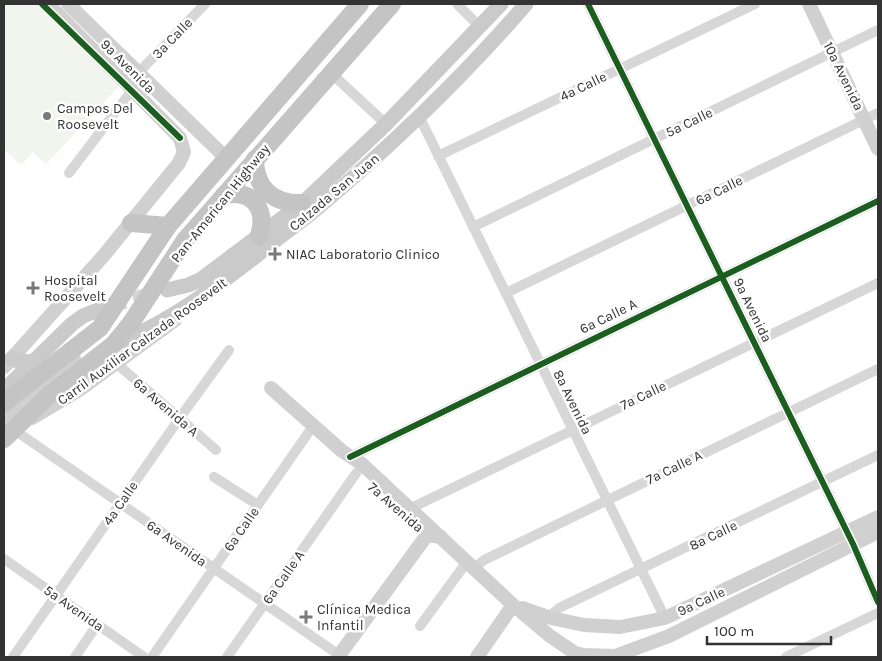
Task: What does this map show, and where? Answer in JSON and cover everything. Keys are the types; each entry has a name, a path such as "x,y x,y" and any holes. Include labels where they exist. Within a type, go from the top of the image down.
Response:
{"highway":[{"name":"Pan-American Highway","path":"4,403 100,328 168,226 360,4"},
{"name":"Pan-American Highway","path":"7,429 119,338 185,240 392,4"},
{"path":"255,159 258,180 267,193 281,202 302,203"},
{"path":"224,196 234,194 252,200 262,217 259,236"},
{"path":"131,223 168,226"}],"main road":[{"name":"9a Avenida","path":"48,4 70,8 228,158"},
{"name":"Calzada San Juan","path":"168,290 200,280 302,203 386,124 501,4"},
{"name":"Calzada San Juan","path":"119,338 128,339 245,266 320,206 419,116 481,56 526,4"},
{"name":"10a Avenida","path":"809,4 878,148"},
{"name":"9a Avenida","path":"70,8 133,89 180,138 184,149 179,163 131,223"},
{"path":"6,360 131,223"},
{"name":"Carril Auxiliar Calzada Roosevelt","path":"7,429 79,390 245,266"},
{"path":"4,390 77,319 103,308"},
{"path":"7,429 40,389 100,338 100,328"},
{"path":"40,389 72,368 106,340 119,338"},
{"path":"6,360 32,362"},
{"name":"7a Avenida","path":"271,388 350,457 362,464 470,566 550,636"},
{"name":"7a Avenida","path":"350,457 356,472 427,535 452,549"},
{"name":"9a Calle","path":"550,636 577,655 614,656 669,636 850,538 878,517"},
{"name":"9a Calle","path":"513,604 551,618 584,625 620,627 665,618 850,538 878,532"},
{"path":"340,657 427,535 441,537"},
{"path":"477,657 513,604"},
{"path":"550,636 551,618"}],"street":[{"name":"3a Calle","path":"139,72 205,4"},
{"path":"457,4 479,26"},
{"name":"9a Avenida","path":"588,4 621,67 823,482 878,602"},
{"name":"4a Calle","path":"438,156 755,4"},
{"name":"5a Calle","path":"473,227 878,30"},
{"path":"331,73 386,124"},
{"path":"69,172 133,89"},
{"name":"6a Calle","path":"506,293 878,113"},
{"name":"8a Avenida","path":"419,116 665,618"},
{"name":"6a Calle A","path":"350,457 540,363 878,201"},
{"name":"7a Calle","path":"410,509 572,429 878,283"},
{"name":"4a Calle","path":"13,657 229,350"},
{"name":"6a Avenida A","path":"116,363 216,450"},
{"name":"7a Calle A","path":"470,566 878,369"},
{"name":"6a Calle","path":"152,657 314,426"},
{"name":"6a Avenida","path":"7,429 214,568 340,657"},
{"name":"8a Calle","path":"551,618 559,608 878,455"},
{"name":"6a Calle A","path":"227,657 356,472"},
{"path":"214,477 258,505"},
{"name":"5a Avenida","path":"4,559 144,657"},
{"path":"420,626 470,566"},
{"path":"786,657 878,613"},
{"path":"75,657 97,625"}],"shaded area":[{"name":"Campos Del Roosevelt","path":"4,4 39,4 122,83 46,164 33,152 21,165 4,149"}],"tunnel":[{"path":"111,305 156,293"}],"cycle path":[{"path":"42,4 180,138"},
{"path":"588,4 853,544 878,602"},
{"path":"350,457 878,201"}],"place":[{"name":"Campos Del Roosevelt","path":"47,116"},
{"name":"NIAC Laboratorio Clinico","path":"275,254"},
{"name":"Hospital Roosevelt","path":"33,288"},
{"name":"Clínica Medica Infantil","path":"306,617"}]}
